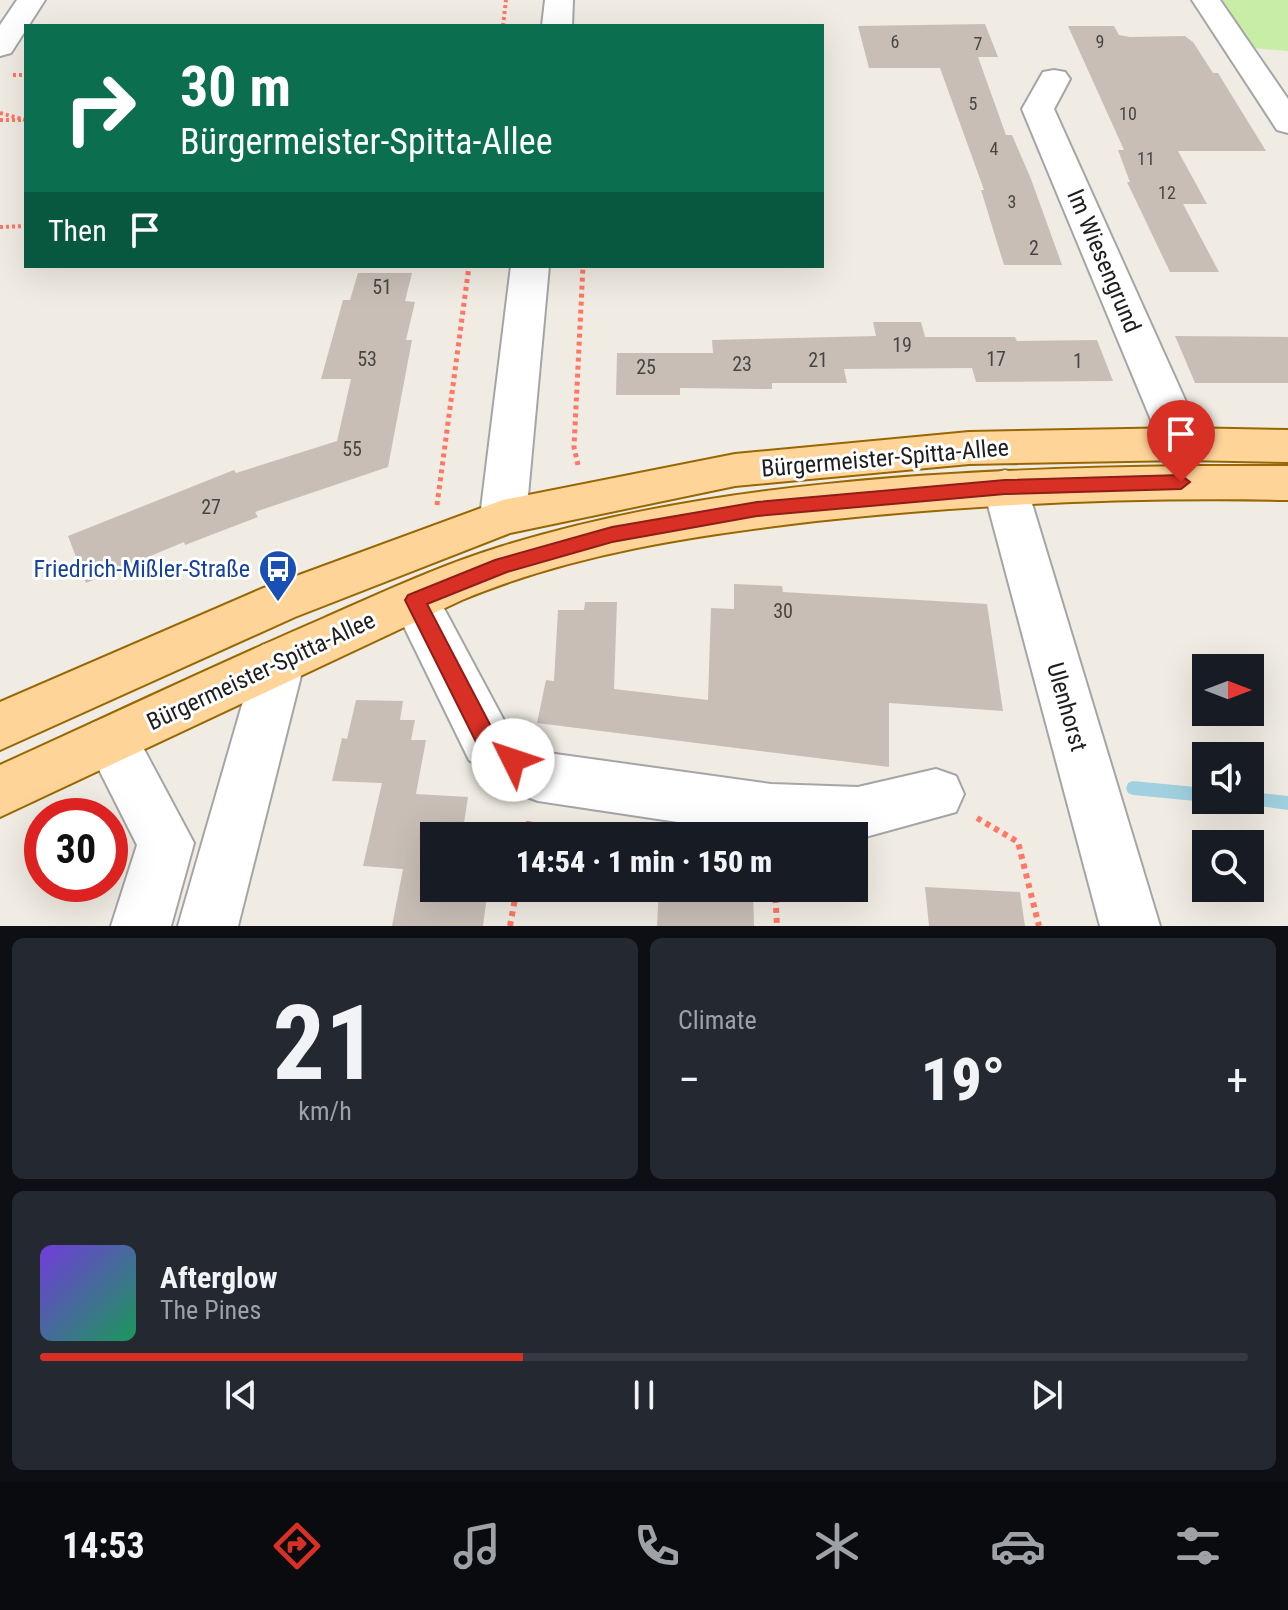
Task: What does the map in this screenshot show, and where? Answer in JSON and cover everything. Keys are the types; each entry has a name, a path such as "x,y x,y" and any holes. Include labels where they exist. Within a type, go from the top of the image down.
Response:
{"main road":[{"name":"Bürgermeister-Spitta-Allee","path":"0,727 278,603 503,517 750,469 969,448 1183,444 1288,446"},
{"name":"Bürgermeister-Spitta-Allee","path":"0,792 415,600 502,565 612,535 757,509 1005,487 1210,481 1288,483"}],"street":[{"path":"0,47 31,0"},
{"path":"557,24 559,0"},
{"path":"1206,0 1288,123"},
{"name":"Im Wiesengrund","path":"1054,79 1038,109 1183,444"},
{"path":"503,517 530,268"},
{"name":"Ulenhorst","path":"1005,487 1130,926"},
{"path":"415,600 488,743 538,776 771,810 858,813 936,794"},
{"path":"208,926 280,660"},
{"path":"111,740 166,843 141,926"}],"path":[{"path":"503,24 506,0"},
{"path":"0,113 24,120"},
{"path":"0,120 24,120"},
{"path":"0,227 24,226"},
{"path":"440,541 436,498 469,268"},
{"path":"583,268 574,447 583,502"},
{"path":"936,794 1018,842 1039,926"},
{"path":"510,926 514,902"},
{"path":"776,902 777,926"}],"green space":[{"path":"1220,0 1288,0 1288,51 1251,48"}],"building":[{"path":"985,24 998,57 978,57 1006,135 1012,135 1031,179 1062,265 1004,265 981,190 984,190 940,68 869,68 858,26"},
{"path":"1068,26 1114,26 1119,35 1130,37 1185,36 1193,42 1213,73 1218,73 1266,151 1178,151 1207,204 1183,204 1219,272 1170,272 1127,182 1130,182 1118,150 1124,150"},
{"path":"358,273 412,273 405,301 415,302 406,340 412,340 388,467 255,512 258,517 185,545 184,542 86,583 68,536 234,470 236,473 337,441 351,379 321,379 343,300 350,300"},
{"path":"873,322 921,322 925,337 1097,340 1113,381 976,382 972,368 844,369 847,383 772,383 772,389 680,388 680,395 616,395 617,353 713,353 712,340 876,336"},
{"path":"1175,336 1288,337 1288,383 1195,383"},
{"path":"734,584 782,586 783,592 987,604 1003,711 889,703 889,767 537,723 546,680 554,681 558,610 584,610 585,602 617,602 614,689 708,700 711,608 734,609"},
{"path":"356,700 403,701 400,720 415,720 411,740 426,740 416,794 468,797 464,822 420,822 420,902 486,902 483,926 392,926 403,869 363,866 382,783 332,781 342,738 347,739"},
{"path":"925,887 1020,892 1025,926 929,926"},
{"path":"658,902 753,902 754,926 657,926"}],"waterway":[{"path":"1133,788 1192,794"},
{"path":"1264,800 1288,803"}],"place":[{"name":"Friedrich-Mißler-Straße","path":"278,603"}],"route":[{"path":"513,760 488,743 415,600 502,565 612,535 757,509 1005,487 1181,482"}]}
